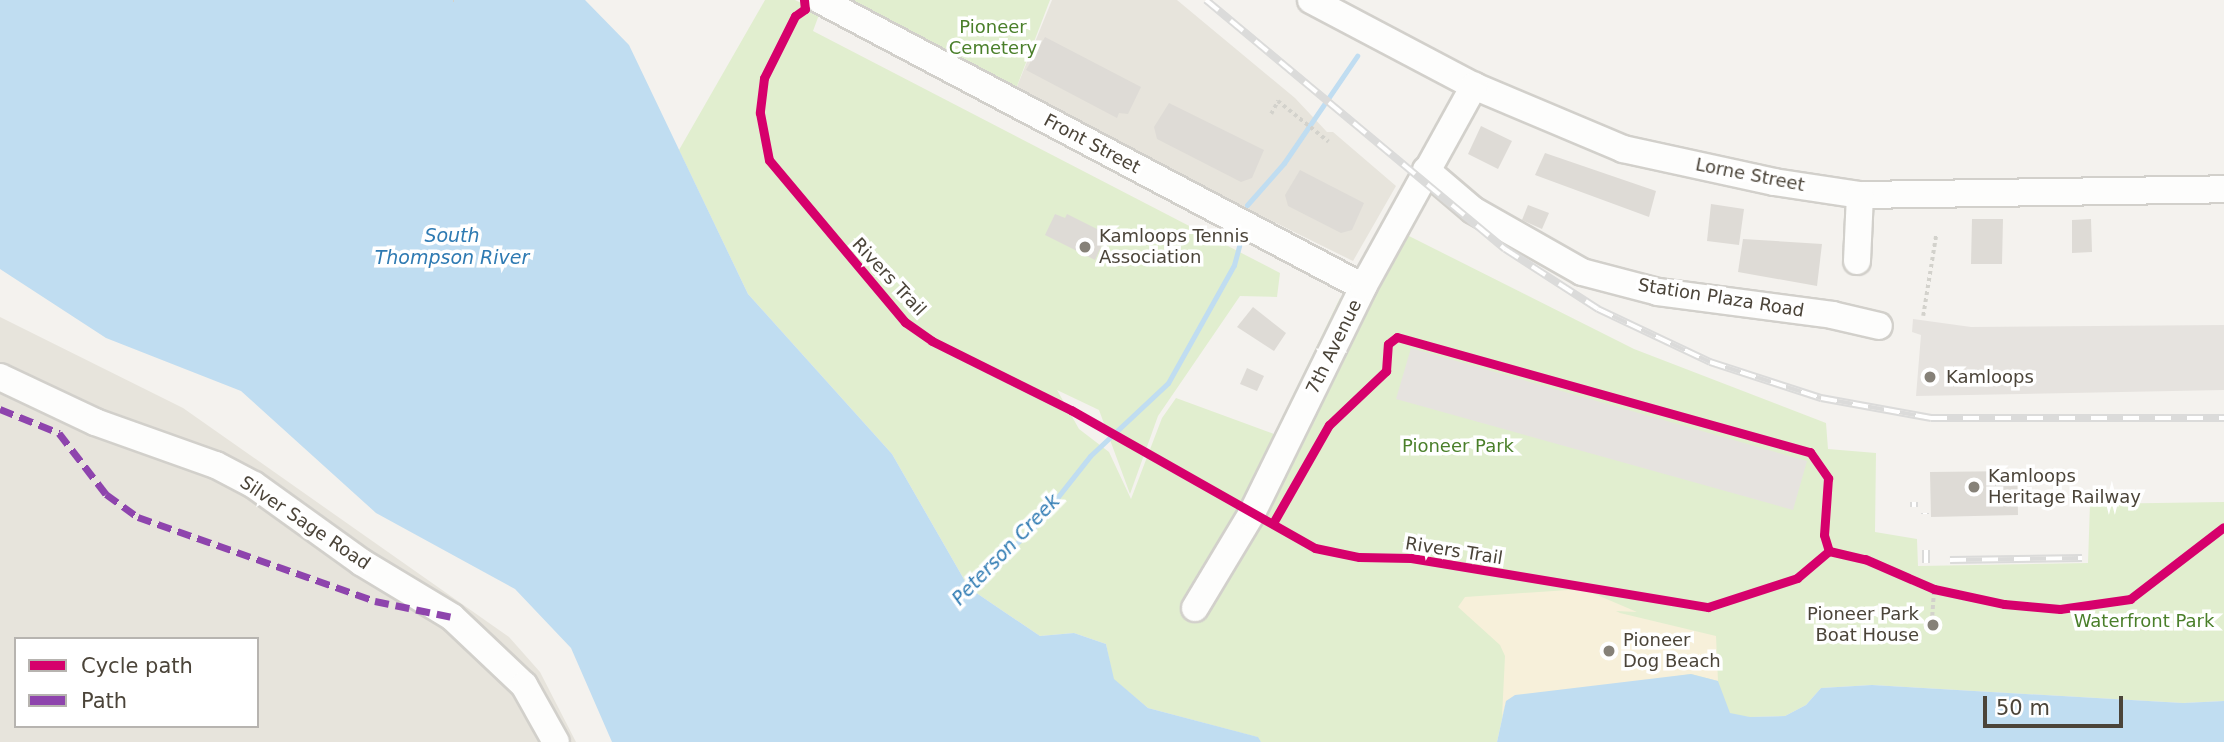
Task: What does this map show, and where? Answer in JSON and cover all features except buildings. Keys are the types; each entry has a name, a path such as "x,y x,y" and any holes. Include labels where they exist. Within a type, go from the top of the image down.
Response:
{"street":[{"name":"Front Street","path":"820,0 1363,288"},
{"name":"Lorne Street","path":"1311,0 1474,86 1623,149 1774,182 1860,195 2224,188"},
{"name":"7th Avenue","path":"1195,608 1252,513 1363,288 1474,86"},
{"name":"Station Plaza Road","path":"1426,170 1473,210 1582,272 1658,292 1832,315 1879,326"},
{"path":"1857,261 1860,195"},
{"name":"Silver Sage Road","path":"0,377 94,422 216,465 254,485 361,562 452,617 524,685 555,742"}],"path":[{"path":"1270,114 1278,101 1304,118 1329,142"},
{"path":"1923,316 1936,235"},
{"path":"1932,616 1930,587 1947,592"}],"shaded area":[{"path":"1052,0 1177,0 1295,98 1327,132 1333,132 1396,186 1353,261 1014,94"},
{"path":"0,317 183,408 509,637 540,672 576,742 0,742"},
{"path":"1913,319 1971,327 2224,325 2224,390 1916,396 1921,335 1912,332"},
{"path":"1411,348 1807,461 1793,510 1396,399"}],"green space":[{"name":"Pioneer Park","path":"765,0 795,0 820,12 813,31 1280,273 1277,297 1240,296 1158,416 1130,494 1099,410 1057,390 1079,429 1109,452 1131,499 1162,418 1176,398 1274,434 1340,298 1362,308 1401,232 1634,349 1826,423 1828,449 1876,453 1875,532 1917,539 1918,566 2088,563 2090,504 2224,502 2224,701 2183,703 1872,685 1821,688 1806,705 1785,716 1750,717 1506,701 1497,742 1261,742 1257,737 1148,708 1113,679 1106,644 1074,633 1040,636 969,588 892,454 748,294 679,150"},
{"name":"Pioneer Cemetery","path":"846,0 1050,0 1014,94"}],"sand":[{"name":"Pioneer Dog Beach","path":"1583,589 1637,612 1616,611 1620,613 1716,636 1718,681 1691,674 1506,701 1502,717 1505,656 1500,645 1458,607 1465,597"}],"water":[{"name":"South Thompson River","path":"0,0 585,0 629,45 748,294 892,454 969,588 1040,636 1074,633 1106,644 1114,679 1148,708 1258,737 1261,742 612,742 571,648 515,589 376,513 241,391 106,338 0,269"},
{"path":"1691,674 1718,681 1730,713 1750,717 1785,716 1806,705 1821,688 1872,685 2183,703 2224,701 2224,742 1497,742 1506,701 1515,695"}],"waterway":[{"name":"Peterson Creek","path":"1247,205 1284,163 1357,56"},
{"name":"Peterson Creek","path":"965,592 1034,527 1090,456 1168,383 1234,265 1239,246"}],"railway":[{"path":"1206,0 1505,249 1598,309 1710,362 1821,398 1931,418 2224,418"},
{"path":"1914,502 1914,507"},
{"path":"1926,550 1926,563"},
{"path":"1950,560 2082,558"}],"marked path":[{"path":"0,409 59,433 106,494 138,517 375,601 452,617"}],"cycle path":[{"name":"Rivers Trail","path":"804,0 805,9 795,16 764,78 760,113 769,160 905,322 932,341 1071,410 1315,548 1359,557 1411,558 1708,607 1797,578 1829,551 1865,559 1934,589 2004,604 2060,609 2130,599 2224,527"},
{"path":"1273,523 1329,425 1386,371 1388,344 1397,337 1810,452 1828,478 1824,535 1829,551"}],"place":[{"name":"Kamloops Tennis Association","path":"1085,247"},
{"name":"Kamloops","path":"1930,377"},
{"name":"Kamloops Heritage Railway","path":"1974,487"},
{"name":"Pioneer Park Boat House","path":"1933,625"},
{"name":"Pioneer Dog Beach","path":"1609,651"}],"park label":[{"name":"Waterfront Park","path":"2144,621"}]}
